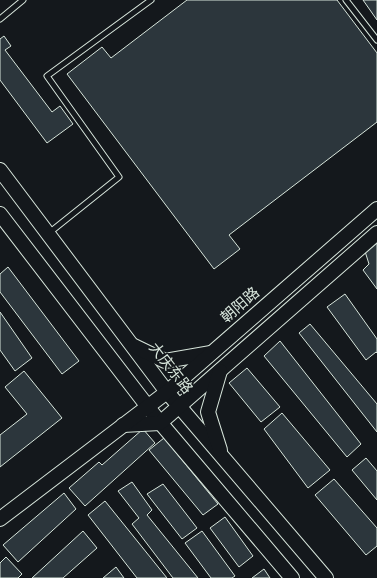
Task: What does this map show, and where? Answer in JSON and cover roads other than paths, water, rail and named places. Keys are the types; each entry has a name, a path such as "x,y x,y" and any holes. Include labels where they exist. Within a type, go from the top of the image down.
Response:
{"main road":[{"name":"大庆东路","path":"0,170 167,392 326,578"},
{"name":"朝阳路","path":"0,519 167,392 377,209"},
{"path":"0,214 160,423 292,578"},
{"path":"124,425 160,423 377,233"},
{"path":"132,346 165,361 212,353"},
{"path":"220,371 208,412 222,456"}],"lane":[{"path":"0,18 23,0"},
{"path":"48,233 119,177 47,76 151,0"},
{"path":"346,0 377,40"}]}
